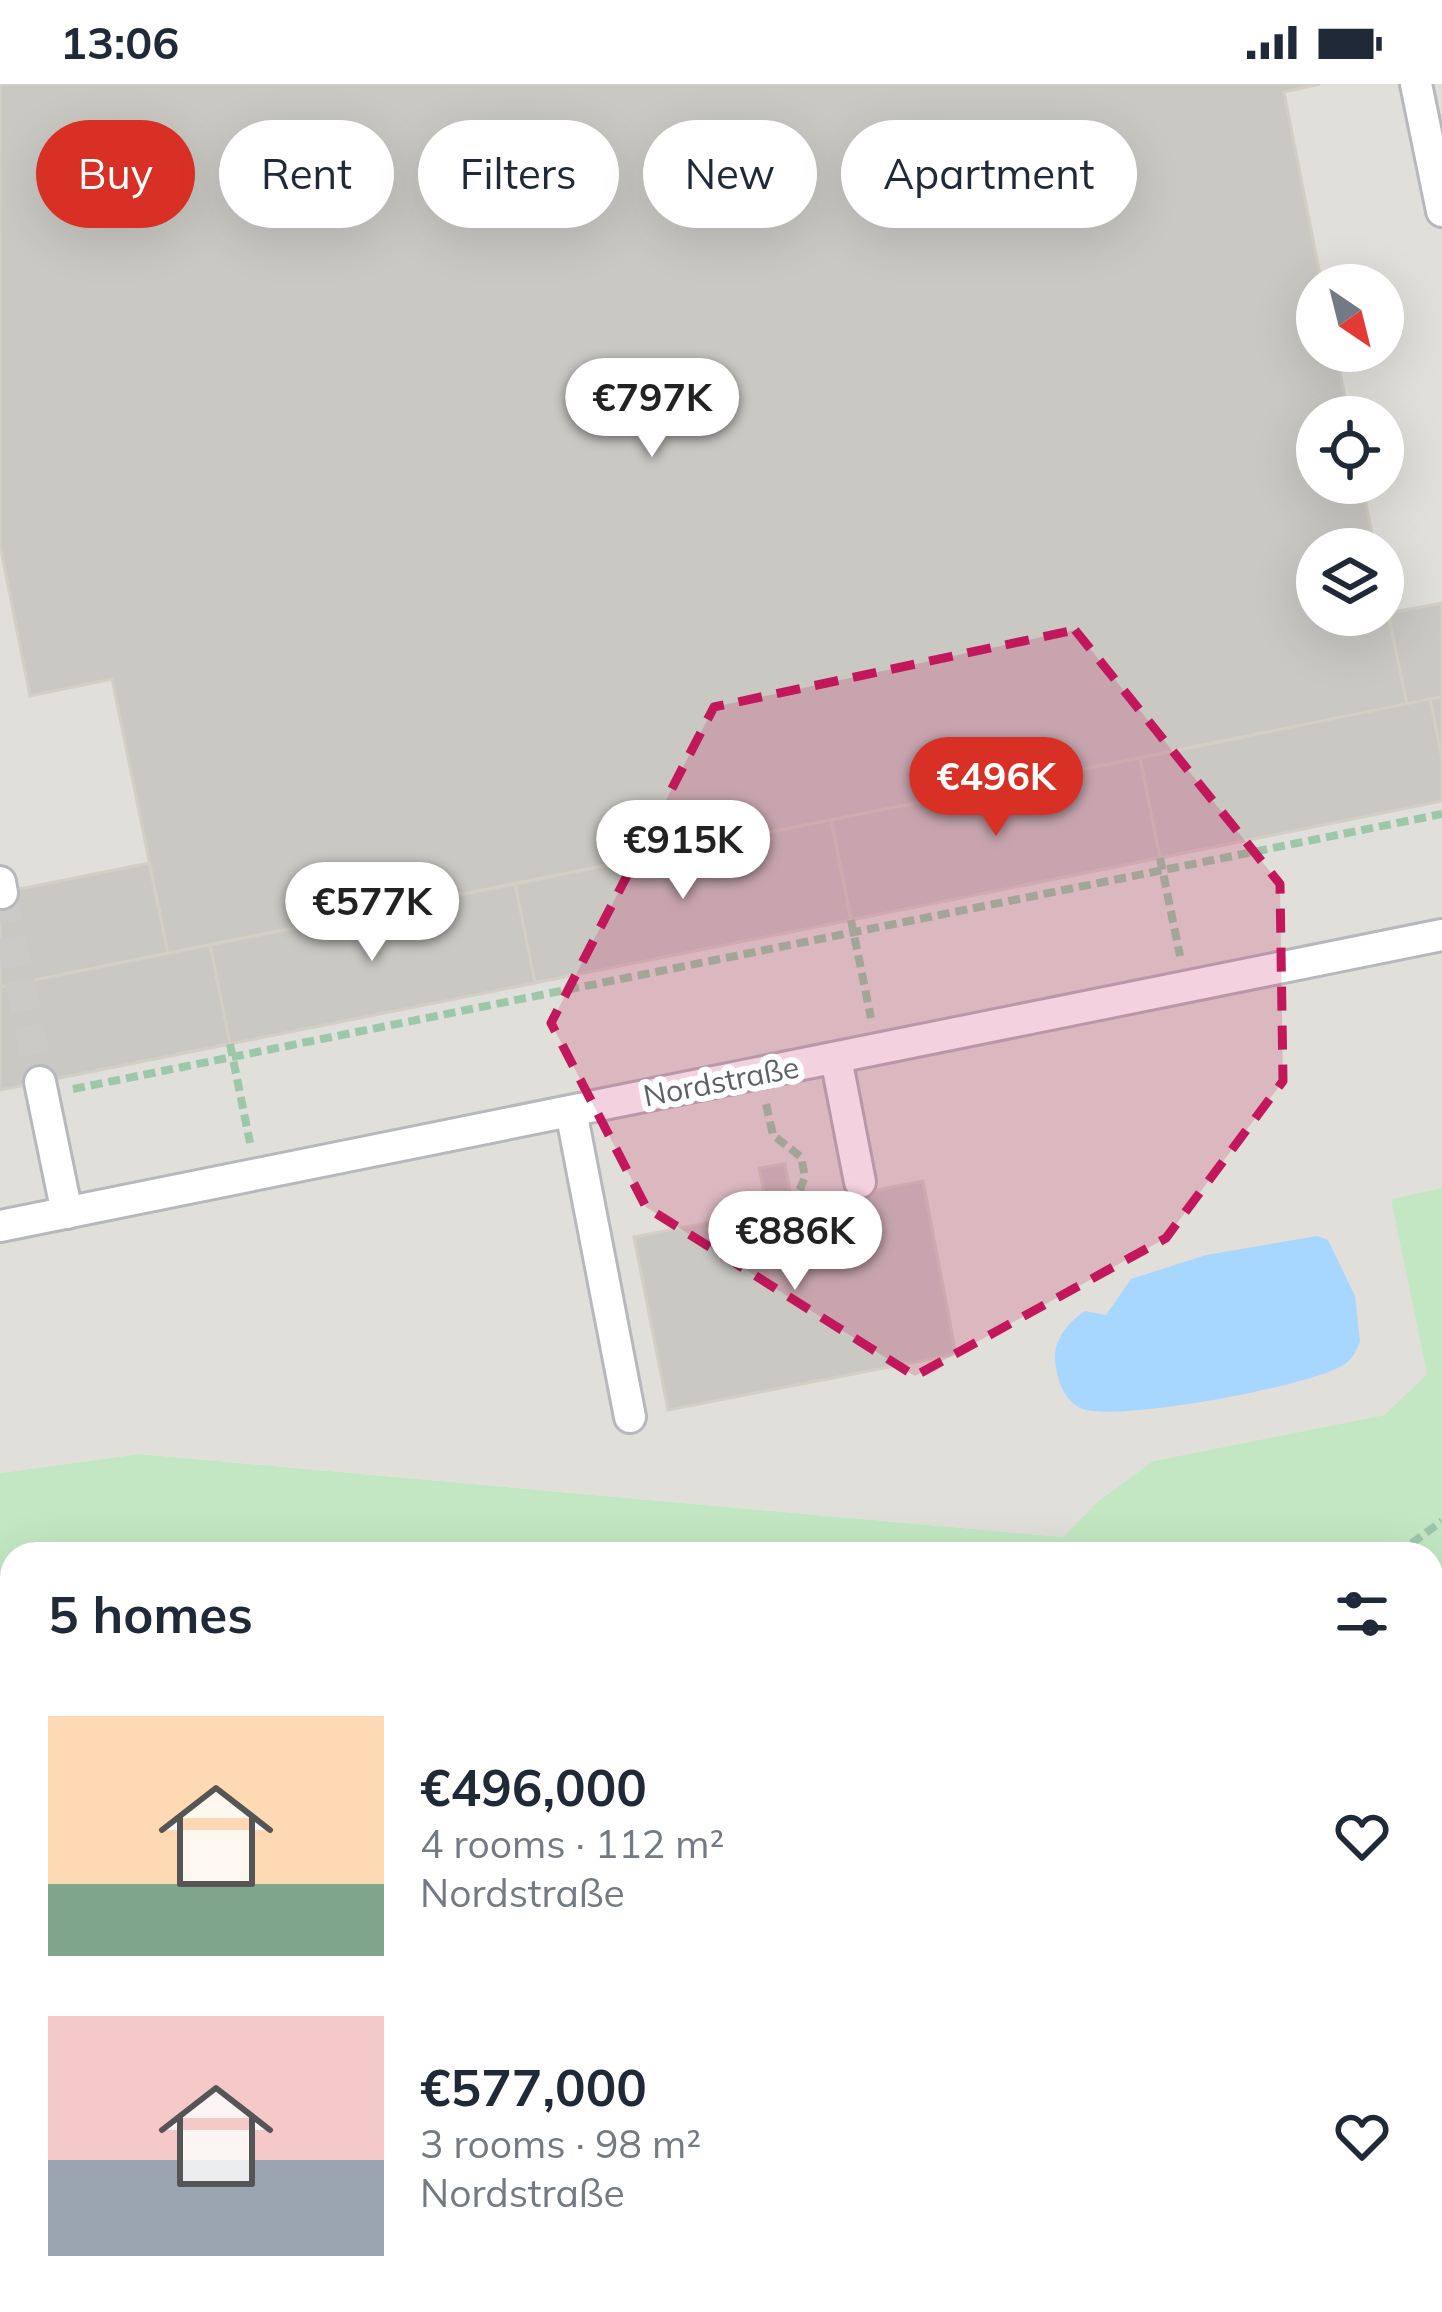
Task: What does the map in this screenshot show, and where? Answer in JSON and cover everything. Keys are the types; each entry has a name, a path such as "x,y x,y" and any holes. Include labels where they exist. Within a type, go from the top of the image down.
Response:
{"street":[{"path":"1417,84 1442,211"},
{"name":"Nordstraße","path":"0,1226 1442,935"},
{"path":"836,1058 860,1182"},
{"path":"42,1089 67,1213"},
{"path":"571,1112 630,1417"}],"path":[{"path":"42,1089 232,1058 1442,814"},
{"path":"1160,857 1186,987"},
{"path":"851,920 878,1049"},
{"path":"535,983 538,997"},
{"path":"230,1044 256,1174"},
{"path":"760,1073 773,1136 801,1157 805,1178 793,1206"},
{"path":"1413,1542 1442,1521"}],"highlighted area":[{"path":"1075,630 1280,884 1283,1081 1166,1238 915,1376 646,1207 551,1023 714,707"}],"shaded area":[{"path":"0,84 1442,84 1442,1188 1392,1199 1427,1374 1384,1415 1153,1461 1097,1502 1063,1537 139,1454 0,1473"}],"green space":[{"path":"1442,1188 1442,1542 0,1542 0,1473 139,1454 1063,1537 1097,1502 1153,1461 1384,1415 1427,1374 1391,1199"}],"water":[{"path":"1317,1236 1328,1240 1355,1296 1360,1341 1345,1364 1258,1391 1134,1411 1083,1409 1065,1394 1055,1363 1061,1336 1085,1311 1106,1315 1131,1279 1206,1255"}],"building":[{"path":"0,84 1320,84 1284,92 1318,264 1296,264 1296,372 1340,372 1345,396 1296,396 1296,504 1366,504 1371,528 1296,528 1296,636 1393,636 1407,704 168,953 112,679 30,696 0,545"},
{"path":"1442,603 1442,697 1407,704 1393,636 1404,636 1404,610"},
{"path":"1442,697 1442,759 1430,699"},
{"path":"1430,699 1442,759 1442,801 1160,858 1140,758"},
{"path":"1140,758 1160,858 851,920 831,820"},
{"path":"831,820 851,920 535,983 515,884"},
{"path":"149,863 168,953 0,987 0,893"},
{"path":"515,884 535,983 230,1044 210,945"},
{"path":"210,945 230,1044 0,1090 0,987"},
{"path":"785,1164 793,1206 923,1181 956,1354 668,1410 634,1237 768,1211 759,1168"}],"tunnel":[{"path":"2,893 40,1082"}]}
